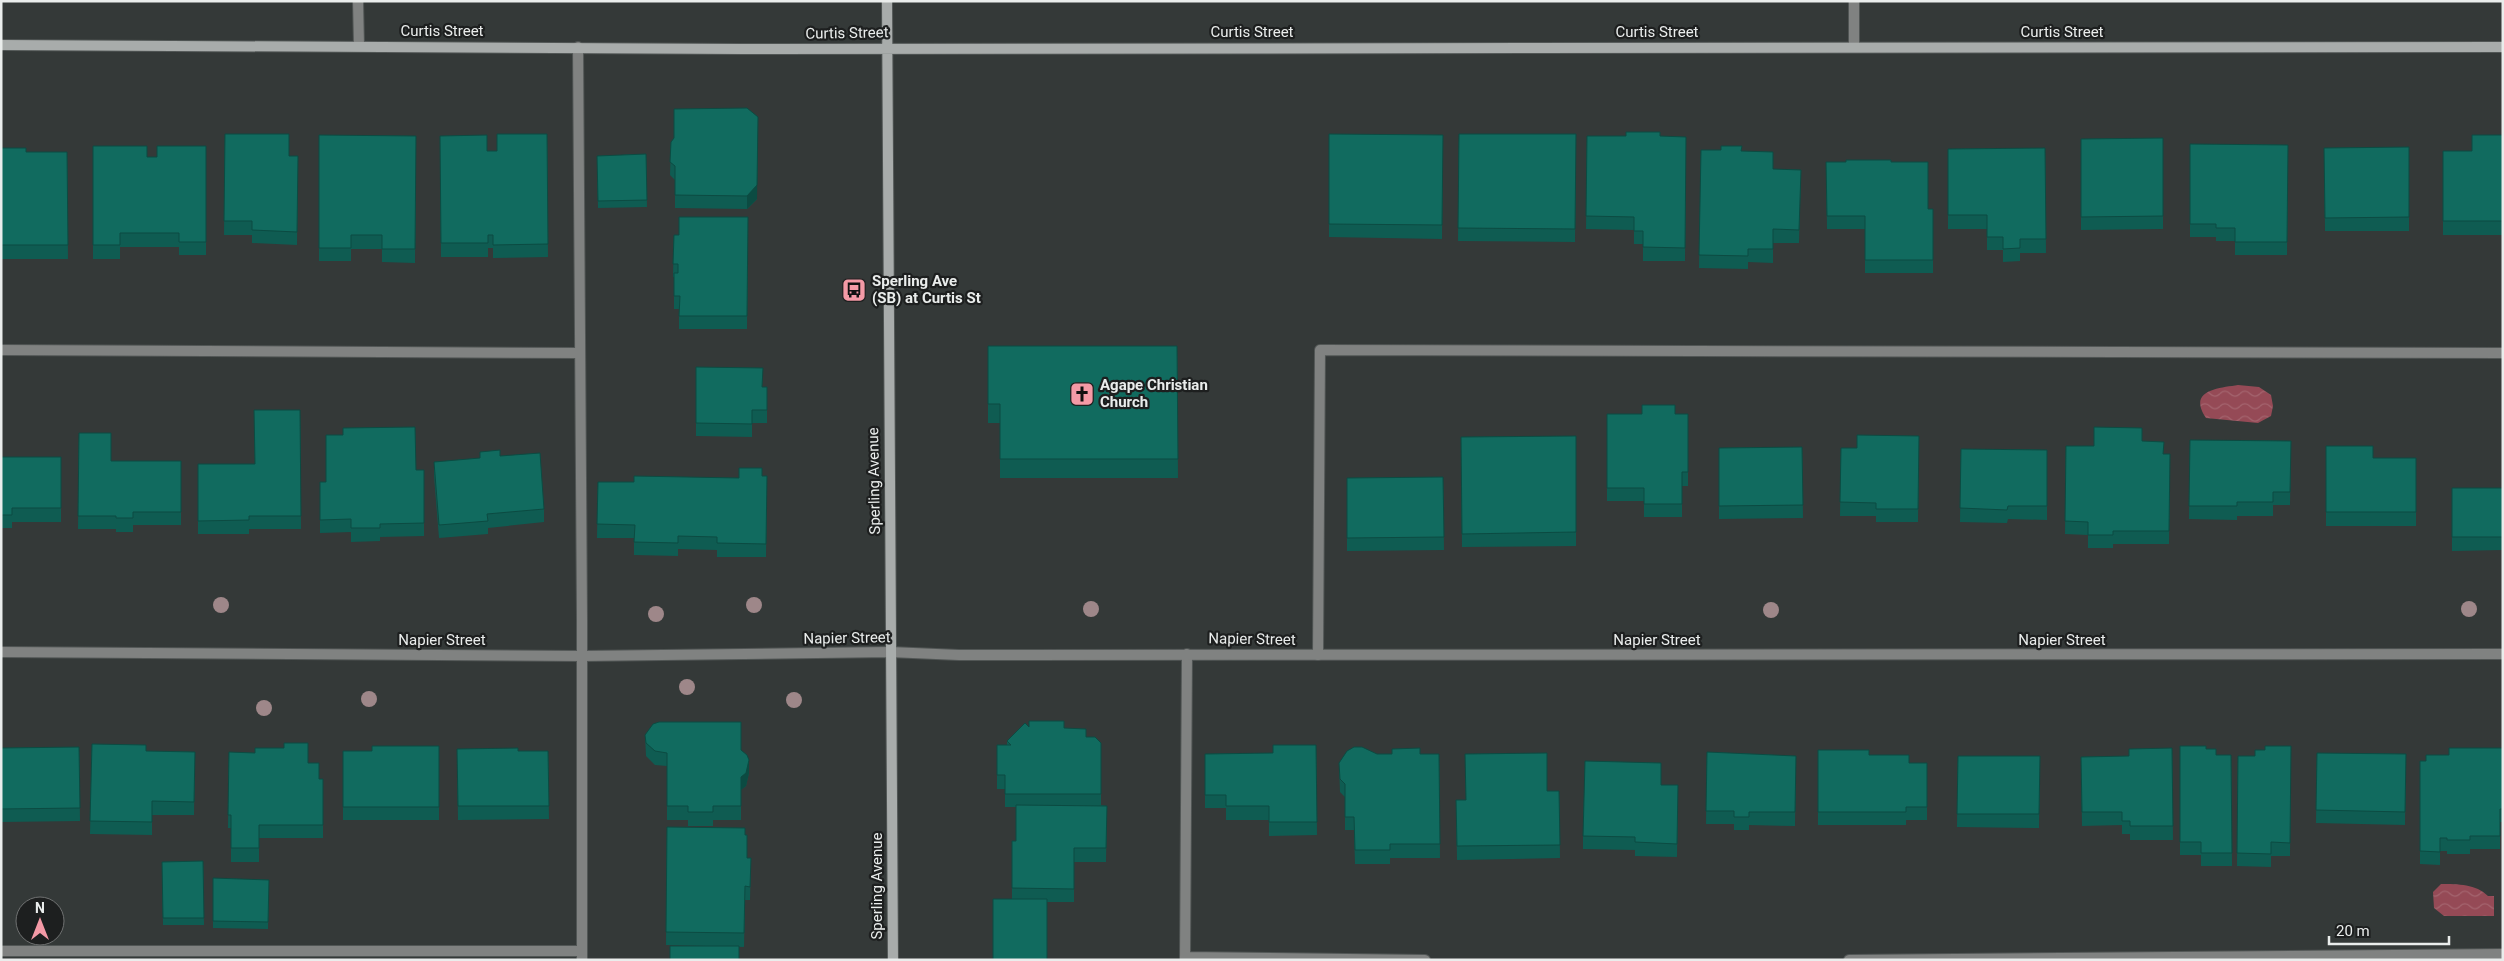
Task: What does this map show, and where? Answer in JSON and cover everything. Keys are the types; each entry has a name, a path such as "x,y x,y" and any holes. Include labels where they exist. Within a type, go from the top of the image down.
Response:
{"street":[{"path":"358,1 359,46"},
{"name":"Sperling Avenue","path":"887,1 893,960"},
{"path":"1854,1 1854,47"},
{"name":"Curtis Street","path":"1,45 578,47 2503,47"},
{"path":"1,951 582,955 578,47"},
{"path":"1,350 580,353"},
{"path":"1318,655 1320,350 2503,353"},
{"name":"Napier Street","path":"1,652 582,656 890,652 959,655 2503,654"},
{"path":"1187,654 1185,959 1425,960"},
{"path":"1849,960 2503,954"}],"water":[{"path":"2238,385 2259,387 2271,395 2273,406 2271,416 2258,423 2206,418 2201,409 2200,401 2203,396 2215,389"},
{"path":"2441,884 2472,887 2488,896 2494,896 2494,916 2444,916 2434,908 2433,892"}],"building":[{"path":"747,108 758,117 757,185 747,196 675,195 675,166 670,162 671,142 674,138 674,109"},
{"path":"1626,132 1660,132 1660,136 1686,137 1685,248 1643,247 1643,231 1634,231 1634,217 1586,216 1587,136 1626,136"},
{"path":"225,134 289,134 289,156 298,156 297,232 252,230 252,221 224,221"},
{"path":"497,134 547,134 548,244 493,245 493,235 488,235 488,243 441,243 440,136 487,135 487,151 497,151"},
{"path":"1329,134 1443,135 1442,225 1329,224"},
{"path":"1459,134 1576,134 1575,229 1458,228"},
{"path":"319,135 416,136 415,249 382,249 382,235 351,235 351,248 319,248"},
{"path":"2472,135 2503,135 2503,221 2443,221 2443,151 2472,151"},
{"path":"2163,138 2163,216 2081,217 2081,139"},
{"path":"2190,144 2288,145 2287,242 2235,242 2235,228 2216,228 2216,224 2190,224"},
{"path":"93,146 147,146 147,157 157,157 157,146 206,146 206,242 179,242 179,233 120,233 120,245 93,245"},
{"path":"1721,146 1742,146 1741,151 1773,152 1773,169 1801,170 1799,230 1773,229 1773,249 1748,249 1748,256 1699,255 1701,150 1721,150"},
{"path":"2409,147 2409,217 2325,218 2324,148"},
{"path":"1,148 26,148 26,152 67,152 68,245 1,245"},
{"path":"2045,148 2046,239 2020,239 2020,248 2003,249 2003,237 1987,237 1987,215 1948,215 1948,149"},
{"path":"646,154 647,200 598,201 597,156"},
{"path":"1846,160 1928,162 1928,209 1933,209 1933,260 1865,260 1865,216 1827,216 1826,162 1846,162"},
{"path":"679,217 748,217 747,316 679,316 680,296 674,296 674,273 678,273 678,264 673,264 674,235 679,235"},
{"name":"Agape Christian Church","path":"988,346 1177,346 1178,459 1000,459 1000,404 988,404"},
{"path":"696,367 763,368 762,387 767,387 767,410 752,410 752,424 696,423"},
{"path":"1642,405 1675,405 1675,414 1688,414 1688,472 1682,472 1682,504 1644,504 1644,488 1607,488 1607,414 1642,414"},
{"path":"254,410 300,410 301,516 249,516 249,520 198,521 198,464 255,464"},
{"path":"415,427 416,470 424,470 424,523 380,524 380,528 351,528 351,519 320,520 320,482 326,482 326,435 343,435 343,428"},
{"path":"2094,427 2142,428 2142,441 2164,442 2163,454 2170,454 2169,531 2113,531 2113,535 2088,535 2088,522 2065,521 2066,446 2094,446"},
{"path":"79,433 111,433 111,461 181,461 181,512 133,512 133,518 78,516"},
{"path":"1857,435 1919,436 1918,509 1876,509 1876,503 1840,502 1841,448 1857,448"},
{"path":"1576,436 1576,532 1462,534 1461,437"},
{"path":"2190,440 2291,441 2290,492 2273,492 2273,502 2237,502 2237,506 2189,506"},
{"path":"2326,446 2373,446 2373,458 2416,458 2416,512 2326,512"},
{"path":"1802,447 1803,505 1719,506 1719,448"},
{"path":"1961,449 2047,450 2047,506 2008,506 2007,510 1960,508"},
{"path":"500,450 500,456 540,453 544,509 487,514 488,521 439,525 434,462 480,458 480,452"},
{"path":"1,457 61,457 61,508 12,508 12,515 1,515"},
{"path":"739,468 762,468 762,476 767,476 766,544 717,543 717,537 678,536 678,543 634,542 635,525 597,524 598,482 634,482 634,476 739,478"},
{"path":"1443,477 1444,537 1347,538 1347,478"},
{"path":"2452,488 2503,488 2503,537 2452,537"},
{"path":"1029,721 1064,721 1064,728 1086,729 1086,737 1095,737 1101,743 1101,794 1005,794 1005,775 997,775 997,745 1011,745 1007,741 1025,723 1029,727"},
{"path":"659,722 741,722 741,750 747,755 749,760 746,773 741,777 741,806 713,806 713,812 688,812 688,806 667,806 667,753 655,751 646,743 645,735 653,724"},
{"path":"284,743 308,743 308,763 319,763 319,779 323,779 323,825 259,825 259,848 231,848 231,815 228,815 229,752 255,753 255,748 284,748"},
{"path":"92,744 146,745 146,751 195,752 194,802 152,801 152,822 90,821"},
{"path":"1273,745 1316,745 1317,822 1269,822 1269,806 1226,806 1226,795 1205,795 1205,754 1273,753"},
{"path":"372,746 439,746 439,807 343,807 343,751 372,751"},
{"path":"2180,746 2206,746 2206,749 2216,749 2216,755 2231,755 2232,853 2201,853 2201,842 2180,842"},
{"path":"2265,746 2291,746 2290,843 2271,842 2271,854 2237,853 2238,756 2255,756 2255,750 2265,750"},
{"path":"79,747 80,808 1,809 1,748"},
{"path":"1354,747 1362,747 1377,754 1392,754 1392,749 1420,748 1420,754 1439,754 1440,844 1390,844 1390,850 1355,850 1354,817 1345,817 1345,784 1340,779 1339,763 1347,751"},
{"path":"518,748 518,751 548,751 549,806 458,806 457,749"},
{"path":"2172,748 2173,826 2130,826 2130,821 2122,821 2122,812 2082,812 2081,757 2129,756 2129,749"},
{"path":"2449,748 2503,748 2503,809 2500,809 2500,836 2470,836 2470,840 2447,840 2447,838 2440,838 2440,852 2420,851 2420,761 2426,761 2426,755 2449,755"},
{"path":"1818,750 1869,750 1869,755 1909,755 1909,763 1927,763 1927,807 1906,807 1906,812 1818,812"},
{"path":"1707,752 1796,756 1795,812 1749,812 1749,817 1734,817 1734,811 1706,811"},
{"path":"1547,753 1547,791 1559,791 1560,845 1457,846 1456,800 1466,800 1465,754"},
{"path":"2317,753 2406,754 2405,812 2316,810"},
{"path":"1958,756 2040,756 2039,814 1957,814"},
{"path":"1585,761 1661,763 1661,785 1678,785 1677,844 1635,842 1635,837 1583,836"},
{"path":"1016,805 1107,806 1106,848 1074,848 1074,889 1012,888 1012,841 1016,841"},
{"path":"667,827 745,828 745,835 747,835 747,858 751,858 750,887 745,886 744,933 666,932"},
{"path":"203,861 204,918 163,918 162,862"},
{"path":"213,878 269,880 268,922 213,921"},
{"path":"993,899 1047,899 1047,960 993,960"},
{"path":"670,946 739,946 739,960 670,960"}],"place":[{"name":"Sperling Ave (SB) at Curtis St","path":"854,290"},
{"name":"Agape Christian Church","path":"1082,394"}]}
